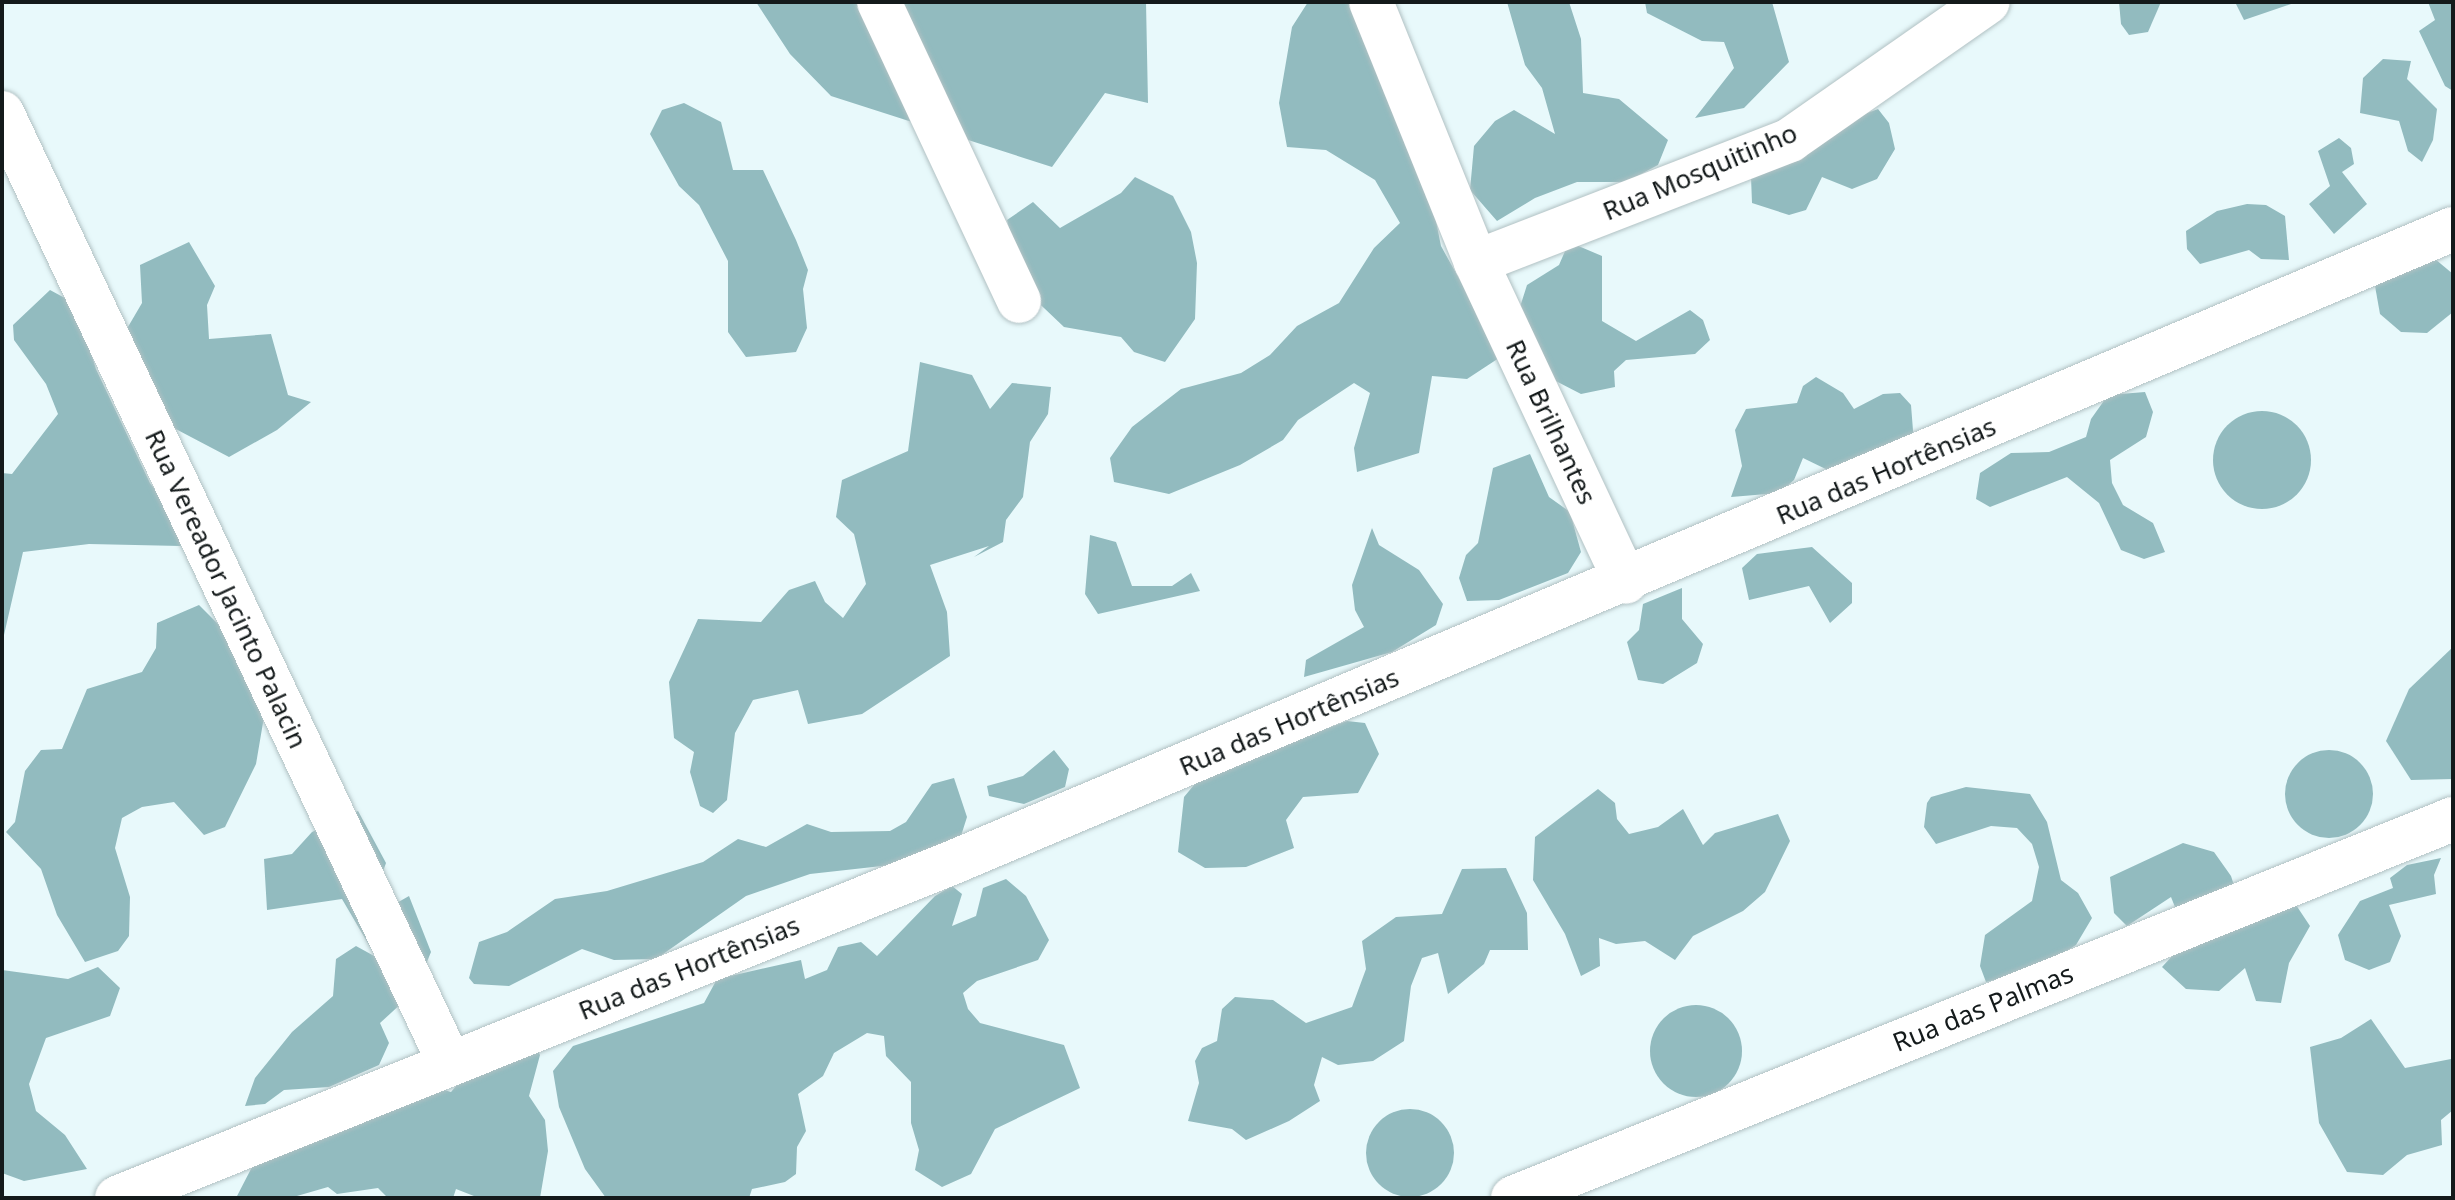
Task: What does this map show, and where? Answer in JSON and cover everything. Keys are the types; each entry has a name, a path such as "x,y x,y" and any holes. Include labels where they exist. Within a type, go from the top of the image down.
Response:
{"street":[{"path":"879,2 1019,301"},
{"name":"Rua Brilhantes","path":"1371,2 1476,262 1626,582"},
{"name":"Rua Mosquitinho","path":"1476,262 1790,140 1988,2"},
{"name":"Rua Vereador Jacinto Palacin","path":"2,113 450,1064"},
{"name":"Rua das Hortênsias","path":"117,1198 1626,582 2453,229"},
{"name":"Rua das Palmas","path":"1513,1198 2453,819"}],"shaded area":[{"path":"756,2 1146,2 1148,103 1105,93 1052,167 831,96 790,54"},
{"path":"1308,2 1356,2 1432,201 1441,246 1502,356 1467,379 1432,376 1419,453 1357,472 1354,448 1370,393 1354,383 1298,420 1283,440 1240,465 1169,494 1114,482 1110,458 1132,427 1181,389 1241,373 1270,355 1297,326 1339,303 1374,248 1400,223 1375,180 1326,150 1287,147 1279,103 1292,27"},
{"path":"1507,2 1569,2 1581,39 1583,93 1619,99 1668,140 1658,165 1626,182 1577,182 1535,198 1497,221 1470,190 1474,146 1495,121 1514,110 1555,134 1542,88 1525,65"},
{"path":"1645,2 1772,2 1789,62 1744,108 1695,118 1734,68 1724,42 1702,41 1647,13"},
{"path":"2119,2 2161,2 2148,32 2129,35 2121,24"},
{"path":"2235,2 2297,2 2244,20"},
{"path":"2428,2 2453,2 2453,91 2445,86 2419,31 2435,20"},
{"path":"2383,59 2411,61 2407,79 2437,109 2433,140 2422,162 2408,151 2399,121 2360,113 2363,78"},
{"path":"684,103 721,122 733,170 763,170 796,240 808,270 803,289 807,328 796,352 746,357 728,332 728,261 699,205 679,186 650,134 662,110"},
{"path":"1878,109 1889,123 1895,149 1877,179 1852,189 1822,177 1806,210 1789,215 1752,203 1751,177 1827,128"},
{"path":"2339,138 2351,148 2354,164 2342,172 2367,204 2334,234 2309,204 2330,186 2318,151"},
{"path":"1135,177 1173,196 1191,232 1197,263 1195,319 1165,362 1134,352 1121,337 1064,327 1024,289 1007,220 1033,202 1060,228 1121,193"},
{"path":"2247,204 2266,205 2285,216 2289,260 2261,259 2249,250 2200,264 2187,249 2186,231 2217,211"},
{"path":"189,242 215,286 207,305 209,339 271,334 288,395 311,402 277,430 229,457 170,426 125,332 142,303 140,265"},
{"path":"1569,242 1602,256 1602,321 1636,341 1690,310 1703,320 1710,340 1695,354 1626,360 1614,371 1615,387 1581,394 1548,377 1519,310 1527,285 1559,265"},
{"path":"2429,254 2453,274 2453,312 2427,333 2401,332 2380,314 2375,286 2380,273"},
{"path":"50,290 76,304 96,369 150,483 175,516 181,546 89,544 23,552 4,635 2,473 12,474 58,414 46,384 14,340 13,325"},
{"path":"920,362 972,375 990,409 1012,383 1051,387 1048,414 1030,442 1023,497 1006,520 1003,542 974,557 989,546 930,565 947,612 950,656 862,714 808,724 798,690 753,700 735,733 727,800 713,813 700,806 690,772 694,752 674,738 669,682 698,619 761,622 789,590 815,581 825,602 843,618 866,584 854,534 836,517 842,480 908,451"},
{"path":"1816,377 1843,393 1854,409 1883,394 1900,393 1911,405 1914,443 1836,474 1803,458 1794,480 1779,493 1731,497 1742,466 1735,430 1746,409 1797,403 1803,386"},
{"path":"2145,392 2153,412 2146,437 2110,460 2112,483 2123,505 2153,523 2165,552 2144,559 2121,550 2099,503 2067,477 1990,507 1976,499 1980,473 2011,453 2049,452 2086,437 2091,419 2108,395"},
{"path":"2262,411 2281,414 2297,425 2308,441 2311,460 2308,479 2297,495 2281,506 2262,509 2243,506 2227,495 2216,479 2213,460 2216,441 2227,425 2243,414"},
{"path":"1530,454 1549,497 1570,512 1581,552 1568,573 1499,600 1467,601 1459,578 1466,555 1478,543 1493,468"},
{"path":"1372,528 1379,545 1419,570 1443,604 1436,625 1392,652 1304,677 1306,660 1364,627 1355,610 1352,585"},
{"path":"1090,535 1116,542 1132,586 1172,586 1191,573 1200,591 1098,614 1085,594"},
{"path":"1812,547 1852,583 1852,603 1830,623 1809,586 1749,600 1742,568 1757,554"},
{"path":"1682,588 1682,619 1703,644 1697,663 1663,684 1638,680 1627,642 1639,630 1643,604"},
{"path":"199,605 234,640 265,711 256,764 225,827 204,835 174,802 142,807 122,818 115,848 130,897 129,936 118,951 85,962 57,915 41,869 6,832 15,822 25,771 41,750 62,749 87,689 142,672 156,648 157,623"},
{"path":"2453,647 2453,779 2411,780 2386,741 2409,689"},
{"path":"1347,721 1365,723 1379,754 1358,793 1303,797 1286,820 1294,848 1246,867 1205,868 1178,852 1184,797 1203,774"},
{"path":"1054,750 1069,769 1065,787 1024,804 989,796 987,786 1023,776"},
{"path":"2329,750 2346,753 2360,763 2370,777 2373,794 2370,811 2360,825 2346,835 2329,838 2312,835 2298,825 2288,811 2285,794 2288,777 2298,763 2312,753"},
{"path":"954,778 967,817 954,858 810,874 746,896 656,959 614,960 582,949 509,986 474,984 469,978 479,942 507,932 555,899 607,891 703,862 738,839 766,847 807,824 831,832 890,831 906,822 932,784"},
{"path":"1966,787 2030,794 2047,822 2061,880 2078,893 2092,918 2076,945 2038,969 1986,982 1980,966 1985,935 2032,901 2039,867 2032,844 2017,828 1991,826 1936,844 1924,827 1927,803 1931,797"},
{"path":"1598,789 1615,803 1617,819 1629,834 1658,827 1683,809 1703,845 1715,833 1778,814 1790,841 1765,892 1743,911 1693,936 1675,960 1645,941 1616,944 1599,938 1600,966 1581,976 1565,934 1533,880 1535,837"},
{"path":"358,811 386,863 365,921 409,896 431,952 415,991 380,1023 389,1043 379,1065 329,1087 284,1090 265,1104 245,1106 255,1078 292,1032 333,996 336,959 356,946 376,957 342,899 267,910 264,859 292,854 312,832"},
{"path":"2183,843 2214,852 2231,876 2245,919 2294,902 2310,926 2289,963 2281,1003 2256,1001 2245,968 2219,991 2186,989 2162,967 2174,954 2177,912 2171,897 2127,926 2114,913 2110,877"},
{"path":"2441,858 2434,875 2436,894 2389,905 2401,936 2390,962 2369,970 2345,960 2338,935 2360,901 2393,888 2390,878 2407,865"},
{"path":"1506,868 1527,913 1528,950 1490,950 1484,964 1448,994 1438,953 1422,958 1411,986 1404,1041 1373,1061 1338,1065 1322,1057 1314,1085 1320,1101 1289,1121 1246,1140 1232,1129 1188,1121 1199,1083 1195,1061 1202,1048 1217,1041 1222,1009 1235,997 1273,1000 1306,1023 1352,1007 1366,969 1362,941 1396,917 1442,914 1462,869"},
{"path":"1006,879 1026,896 1049,940 1038,960 977,981 963,993 968,1009 980,1023 1064,1045 1080,1088 995,1129 971,1174 942,1187 915,1170 919,1150 911,1123 911,1082 886,1056 884,1036 867,1033 834,1053 823,1076 798,1094 806,1131 797,1147 796,1174 785,1182 752,1189 749,1198 606,1198 585,1169 559,1107 553,1071 573,1046 704,1003 717,979 801,960 805,979 827,970 838,947 861,942 877,956 935,896 952,886 962,894 952,926 976,916 983,888"},
{"path":"98,967 120,988 110,1016 46,1038 29,1084 36,1111 65,1135 87,1169 24,1181 2,1173 2,970 68,979"},
{"path":"1696,1005 1714,1008 1729,1018 1739,1033 1742,1051 1739,1069 1729,1084 1714,1094 1696,1097 1678,1094 1663,1084 1653,1069 1650,1051 1653,1033 1663,1018 1678,1008"},
{"path":"2371,1019 2405,1068 2451,1059 2453,1065 2453,1110 2441,1120 2442,1145 2407,1155 2383,1175 2347,1172 2319,1123 2310,1047 2341,1038"},
{"path":"533,1041 540,1055 529,1096 545,1120 548,1151 540,1198 479,1198 456,1189 453,1198 388,1198 378,1188 337,1194 328,1187 290,1198 236,1198 252,1167 343,1131 344,1123 441,1089 451,1092 468,1072"},
{"path":"1410,1109 1427,1113 1441,1122 1450,1136 1454,1153 1450,1170 1441,1184 1427,1193 1410,1197 1393,1193 1379,1184 1370,1170 1366,1153 1370,1136 1379,1122 1393,1113"}]}
